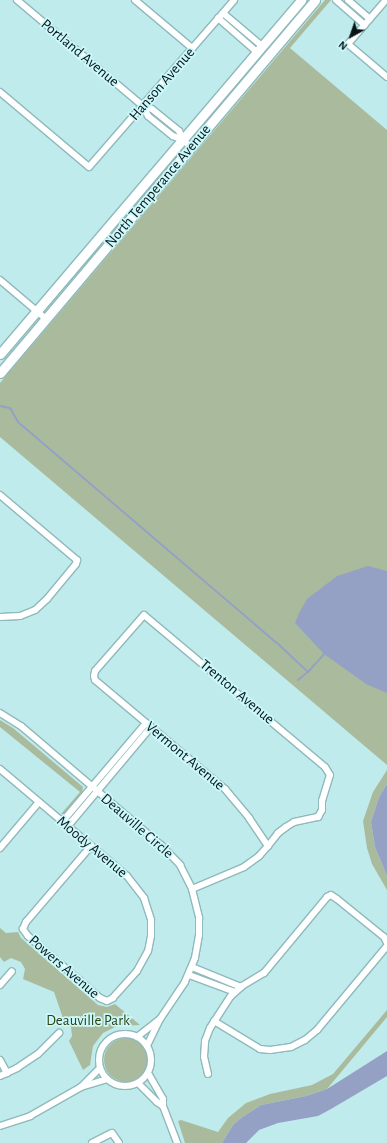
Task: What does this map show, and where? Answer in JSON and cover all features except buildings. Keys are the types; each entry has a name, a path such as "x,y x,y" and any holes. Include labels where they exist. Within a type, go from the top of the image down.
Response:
{"main road":[{"name":"North Temperance Avenue","path":"0,354 301,0"},
{"name":"North Temperance Avenue","path":"0,373 316,0"}],"street":[{"name":"Portland Avenue","path":"17,0 143,106 148,116 173,136 183,140 191,147"},
{"path":"135,0 192,48"},
{"name":"Hanson Avenue","path":"0,92 89,167 234,0"},
{"path":"336,0 365,25"},
{"path":"348,0 370,19"},
{"path":"386,0 348,44 387,77"},
{"path":"223,13 260,49"},
{"path":"218,18 260,49"},
{"path":"0,280 46,319"},
{"path":"0,494 57,541 77,560 76,564 42,604 27,614 14,617 0,616"},
{"name":"Vermont Avenue","path":"144,615 95,671 94,676 96,680 225,789 249,818 263,841 268,846"},
{"name":"Trenton Avenue","path":"144,615 289,736 329,772 321,813 318,816 304,819 286,827 268,846"},
{"name":"Deauville Circle","path":"0,713 21,726 170,854 180,865 192,889 199,918 199,935 192,967 189,975 160,1019 147,1046"},
{"path":"62,822 146,723"},
{"path":"68,826 151,727"},
{"name":"Moody Avenue","path":"0,769 127,876 139,891 150,914 150,944 145,958 137,971 113,998 107,1001"},
{"path":"0,848 39,802"},
{"name":"Powers Avenue","path":"91,846 26,922 23,929 28,936 94,993 107,1001"},
{"path":"192,889 244,867 259,856 268,846"},
{"path":"208,1074 204,1049 210,1028 214,1021 235,992 264,973 327,897 331,896 384,938 387,943"},
{"path":"214,1021 260,1049 270,1050 291,1047 305,1040 317,1030 387,946"},
{"path":"192,967 241,987"},
{"path":"0,985 12,971"},
{"path":"189,975 235,992"},
{"name":"Deauville Circle","path":"136,1037 160,1019"},
{"path":"0,1076 38,1054 59,1034"},
{"path":"126,1034 136,1037 147,1046 151,1063 148,1072 138,1083 122,1086 107,1079 100,1068 100,1050 108,1040 118,1035 126,1034"},
{"path":"0,1060 7,1073"},
{"path":"81,1087 100,1068"},
{"path":"148,1072 163,1099 163,1106 177,1143"},
{"path":"0,1126 30,1116 81,1087 107,1079"},
{"path":"138,1083 163,1106"},
{"path":"92,1143 112,1133 119,1143"}],"green space":[{"path":"325,0 331,0 290,48 387,130 387,765 0,437 0,383"},
{"path":"0,720 13,728 83,787 82,793 64,814 61,814 80,792 0,727"},
{"path":"387,770 387,784 379,797 371,822 375,847 387,876 387,890 372,864 367,848 363,821 373,792"},
{"name":"Deauville Park","path":"0,928 6,933 18,932 21,938 98,1005 107,1007 115,1004 140,1025 117,1026 103,1033 93,1046 90,1065 83,1070 69,1041 72,1036 71,1027 64,1021 54,992 23,979 25,969 21,962 11,958 4,962 0,957"},
{"path":"387,1010 387,1017 327,1089 306,1096 261,1105 233,1125 222,1143 185,1143 178,1121 181,1120 218,1132 228,1118 246,1103 270,1094 312,1085 333,1074"},
{"path":"126,1038 138,1042 144,1048 148,1060 144,1072 138,1078 126,1082 114,1078 108,1072 104,1060 108,1048 114,1042"}],"water":[{"path":"368,566 387,571 387,693 366,684 324,654 295,623 307,599 337,576"},
{"path":"387,784 387,876 375,847 371,822 379,797"},
{"path":"387,1051 387,1076 331,1109 318,1116 278,1123 259,1130 246,1143 222,1143 233,1125 261,1105 306,1096 327,1089"}],"waterway":[{"path":"0,406 10,408 18,422 276,642 308,672"},
{"path":"298,680 308,672 326,652"}]}
